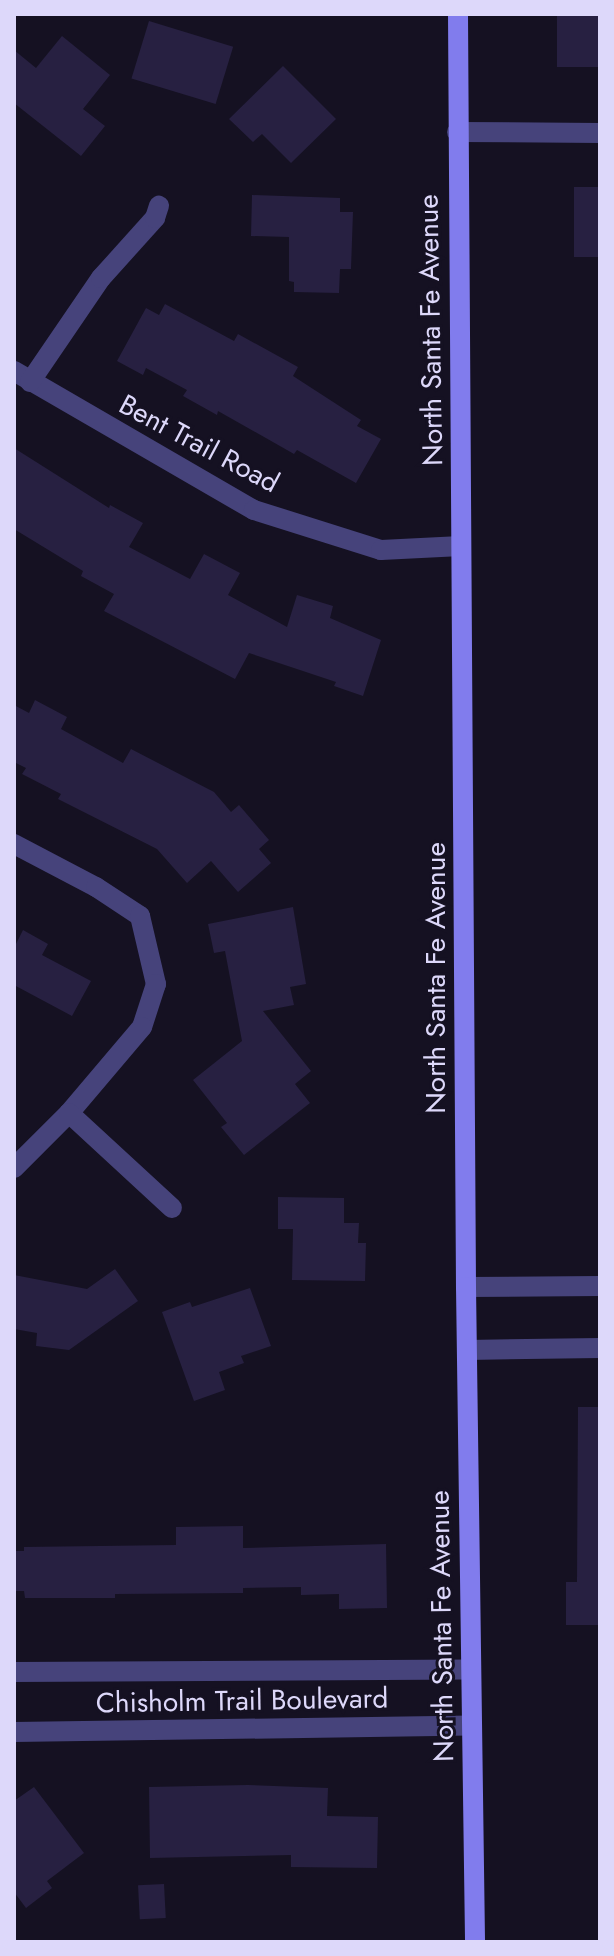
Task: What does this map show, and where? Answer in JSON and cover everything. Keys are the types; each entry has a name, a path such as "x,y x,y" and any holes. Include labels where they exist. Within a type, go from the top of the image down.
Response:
{"main road":[{"name":"North Santa Fe Avenue","path":"458,14 469,1670 475,1942"}],"street":[{"path":"457,132 600,133"},
{"path":"22,377 101,278 155,218 159,206"},
{"name":"Bent Trail Road","path":"22,377 254,510 381,550 461,546"},
{"path":"14,844 96,887 140,916 151,950 156,984 142,1027 69,1113 14,1168"},
{"path":"69,1113 172,1208"},
{"path":"466,1287 600,1286"},
{"path":"467,1350 600,1348"},
{"name":"Chisholm Trail Boulevard","path":"14,1672 469,1670"},
{"name":"Chisholm Trail Boulevard","path":"14,1732 471,1726"}],"building":[{"path":"557,14 600,14 600,67 557,67"},
{"path":"149,21 233,47 216,104 131,78"},
{"path":"62,36 110,75 83,109 105,126 81,156 14,103 14,50 36,68"},
{"path":"283,66 336,119 291,163 262,134 253,142 229,119"},
{"path":"574,187 600,187 600,257 574,257"},
{"path":"252,195 340,198 340,212 353,212 351,269 340,269 339,293 294,292 294,282 289,281 289,237 251,236"},
{"path":"165,304 234,341 238,334 298,367 293,376 361,420 357,426 381,439 356,483 297,450 294,454 218,411 217,415 183,396 187,390 146,368 143,375 117,361 146,308 159,315"},
{"path":"14,448 109,508 110,505 143,523 129,547 190,579 204,554 240,573 228,595 287,627 297,595 333,606 330,618 381,640 363,696 334,686 336,682 249,653 235,679 104,611 114,594 81,576 83,571 14,529"},
{"path":"35,700 67,717 61,729 123,763 131,749 214,792 231,812 239,805 269,840 259,849 271,863 238,892 211,861 187,883 157,849 58,799 61,794 22,774 26,768 14,762 14,705 29,713"},
{"path":"293,907 306,984 290,987 294,1005 263,1011 311,1071 295,1084 310,1103 244,1155 221,1127 227,1123 193,1080 242,1041 225,951 214,953 208,924"},
{"path":"23,930 48,944 42,955 91,981 72,1016 14,985 14,948"},
{"path":"278,1197 344,1198 344,1223 359,1223 358,1243 366,1243 365,1281 292,1280 293,1229 278,1229"},
{"path":"115,1269 138,1301 69,1350 36,1346 37,1333 14,1329 14,1275 87,1289"},
{"path":"250,1288 271,1346 241,1356 244,1363 219,1372 225,1390 194,1401 162,1312 190,1302 192,1307"},
{"path":"578,1407 600,1407 600,1625 566,1625 566,1582 577,1582"},
{"path":"243,1526 243,1548 386,1544 387,1608 339,1609 339,1594 301,1595 301,1587 243,1588 243,1593 115,1594 115,1598 25,1598 24,1591 14,1591 14,1551 24,1551 24,1547 176,1545 176,1527"},
{"path":"248,1785 328,1788 327,1816 378,1817 377,1868 291,1867 291,1855 150,1858 149,1787"},
{"path":"34,1787 84,1853 47,1881 52,1888 26,1908 14,1892 14,1801"},
{"path":"164,1884 166,1918 140,1919 138,1885"}]}
